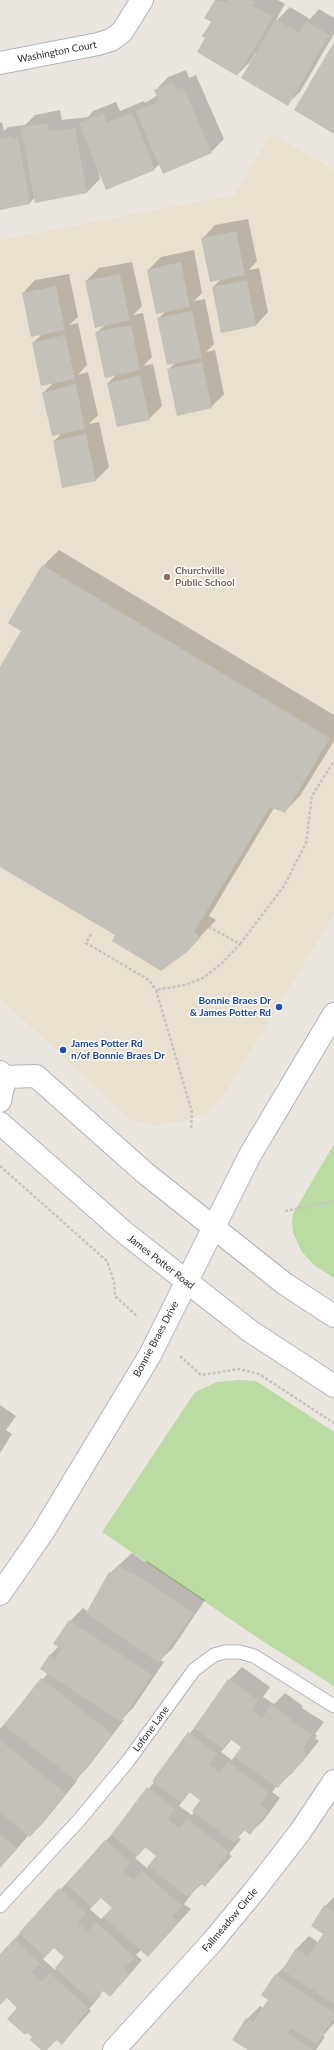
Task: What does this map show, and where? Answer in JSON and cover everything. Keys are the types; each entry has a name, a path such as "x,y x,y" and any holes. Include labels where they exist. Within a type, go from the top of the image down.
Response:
{"street":[{"name":"Washington Court","path":"0,63 98,44 111,40 122,32 142,0"},
{"name":"Bonnie Braes Drive","path":"0,1594 43,1532 150,1355 250,1155 334,1014"},
{"path":"0,1101 2,1074 36,1076 145,1173 285,1284 334,1316"},
{"name":"James Potter Road","path":"0,1123 114,1225 250,1331 334,1386"},
{"name":"Fallmeadow Circle","path":"114,2050 213,1941 255,1890 300,1832 334,1781"}],"lane":[{"name":"Lofone Lane","path":"0,1906 80,1819 128,1761 194,1670 214,1655 225,1652 240,1652 254,1656 334,1706"}],"path":[{"path":"156,990 185,985 203,978 222,963 240,944 284,886 306,843 312,796 334,761"},
{"path":"209,927 240,944"},
{"path":"91,934 86,943 149,980 156,990 192,1112 191,1128"},
{"path":"0,1166 107,1261 114,1282 115,1296"},
{"path":"285,1211 334,1201"},
{"path":"201,1375 240,1369 259,1374 334,1424"}],"shaded area":[{"name":"Churchville Public School","path":"271,133 334,170 334,914 221,1100 206,1112 188,1120 153,1126 128,1118 0,998 0,240 234,195"}],"green space":[{"path":"334,1144 334,1278 314,1265 302,1252 293,1233 292,1222 293,1214"},
{"path":"239,1380 256,1381 334,1432 334,1686 261,1640 102,1532 195,1392 217,1382"}],"building":[{"path":"215,0 226,2 228,0 252,0 255,2 252,5 273,17 237,76 197,52 205,38 202,36 211,22 204,18"},
{"path":"276,19 299,33 306,21 329,35 288,106 241,78"},
{"path":"334,42 334,134 294,110"},
{"path":"173,82 177,90 183,87 212,153 163,174 136,111 159,101 154,90"},
{"path":"132,113 155,170 106,190 79,123 104,114 107,123"},
{"path":"47,123 49,132 75,128 87,193 35,203 21,127"},
{"path":"12,136 12,139 18,137 30,204 0,210 0,139"},
{"path":"236,231 245,275 210,282 201,238"},
{"path":"181,262 190,307 156,314 147,270"},
{"path":"120,274 130,320 95,328 85,281"},
{"path":"247,280 256,326 221,333 212,287"},
{"path":"56,286 65,330 31,337 22,293"},
{"path":"192,311 202,358 167,365 157,318"},
{"path":"131,325 140,370 105,378 95,332"},
{"path":"65,335 75,379 41,386 32,343"},
{"path":"202,362 212,408 177,416 167,369"},
{"path":"140,376 150,420 117,427 107,383"},
{"path":"76,384 85,429 52,436 42,393"},
{"path":"86,434 96,481 62,488 53,441"},
{"path":"42,565 330,738 285,813 270,807 194,932 201,937 187,952 161,971 112,941 115,935 0,867 0,667 21,631 8,623"},
{"path":"118,1565 132,1574 133,1573 193,1613 159,1663 86,1613 109,1572 112,1574"},
{"path":"69,1620 152,1675 121,1722 40,1669 49,1655 55,1660 62,1649 53,1644"},
{"path":"41,1678 112,1734 76,1781 4,1725"},
{"path":"228,1679 258,1700 251,1710 262,1718 271,1705 291,1719 290,1721 312,1735 303,1747 305,1749 303,1751 307,1754 291,1775 288,1774 278,1788 234,1757 241,1747 230,1739 223,1749 194,1728"},
{"path":"188,1732 217,1754 209,1765 220,1773 228,1762 269,1793 260,1805 268,1811 250,1835 244,1830 234,1843 192,1811 200,1800 189,1792 181,1802 152,1781"},
{"path":"0,1740 66,1794 30,1837 0,1812"},
{"path":"147,1787 175,1809 168,1819 179,1828 187,1819 229,1852 217,1867 220,1869 205,1887 200,1883 189,1898 148,1866 156,1856 145,1847 138,1856 111,1835"},
{"path":"0,1834 17,1849 0,1867"},
{"path":"105,1840 131,1863 123,1871 134,1880 142,1871 182,1906 172,1917 179,1922 148,1957 103,1917 112,1908 101,1898 92,1907 66,1884"},
{"path":"59,1888 86,1913 78,1922 88,1931 96,1922 135,1958 124,1969 130,1974 110,1997 103,1991 93,2002 55,1968 64,1957 54,1948 45,1957 19,1933"},
{"path":"324,1905 334,1912 334,2004 282,1970 296,1948 308,1957 323,1934 311,1926"},
{"path":"14,1939 40,1963 31,1972 42,1982 50,1973 89,2009 77,2022 79,2024 62,2045 56,2040 47,2050 41,2050 30,2040 32,2037 27,2033 25,2035 7,2019 17,2008 7,1998 0,2005 0,1954"},
{"path":"275,1974 334,2013 334,2018 316,2044 292,2028 288,2033 313,2050 248,2050 232,2040 246,2018 253,2022 268,2000 261,1995"}],"place":[{"name":"Churchville Public School","path":"167,577"},
{"name":"Bonnie Braes Dr & James Potter Rd","path":"279,1007"},
{"name":"James Potter Rd n/of Bonnie Braes Dr","path":"63,1050"}]}
